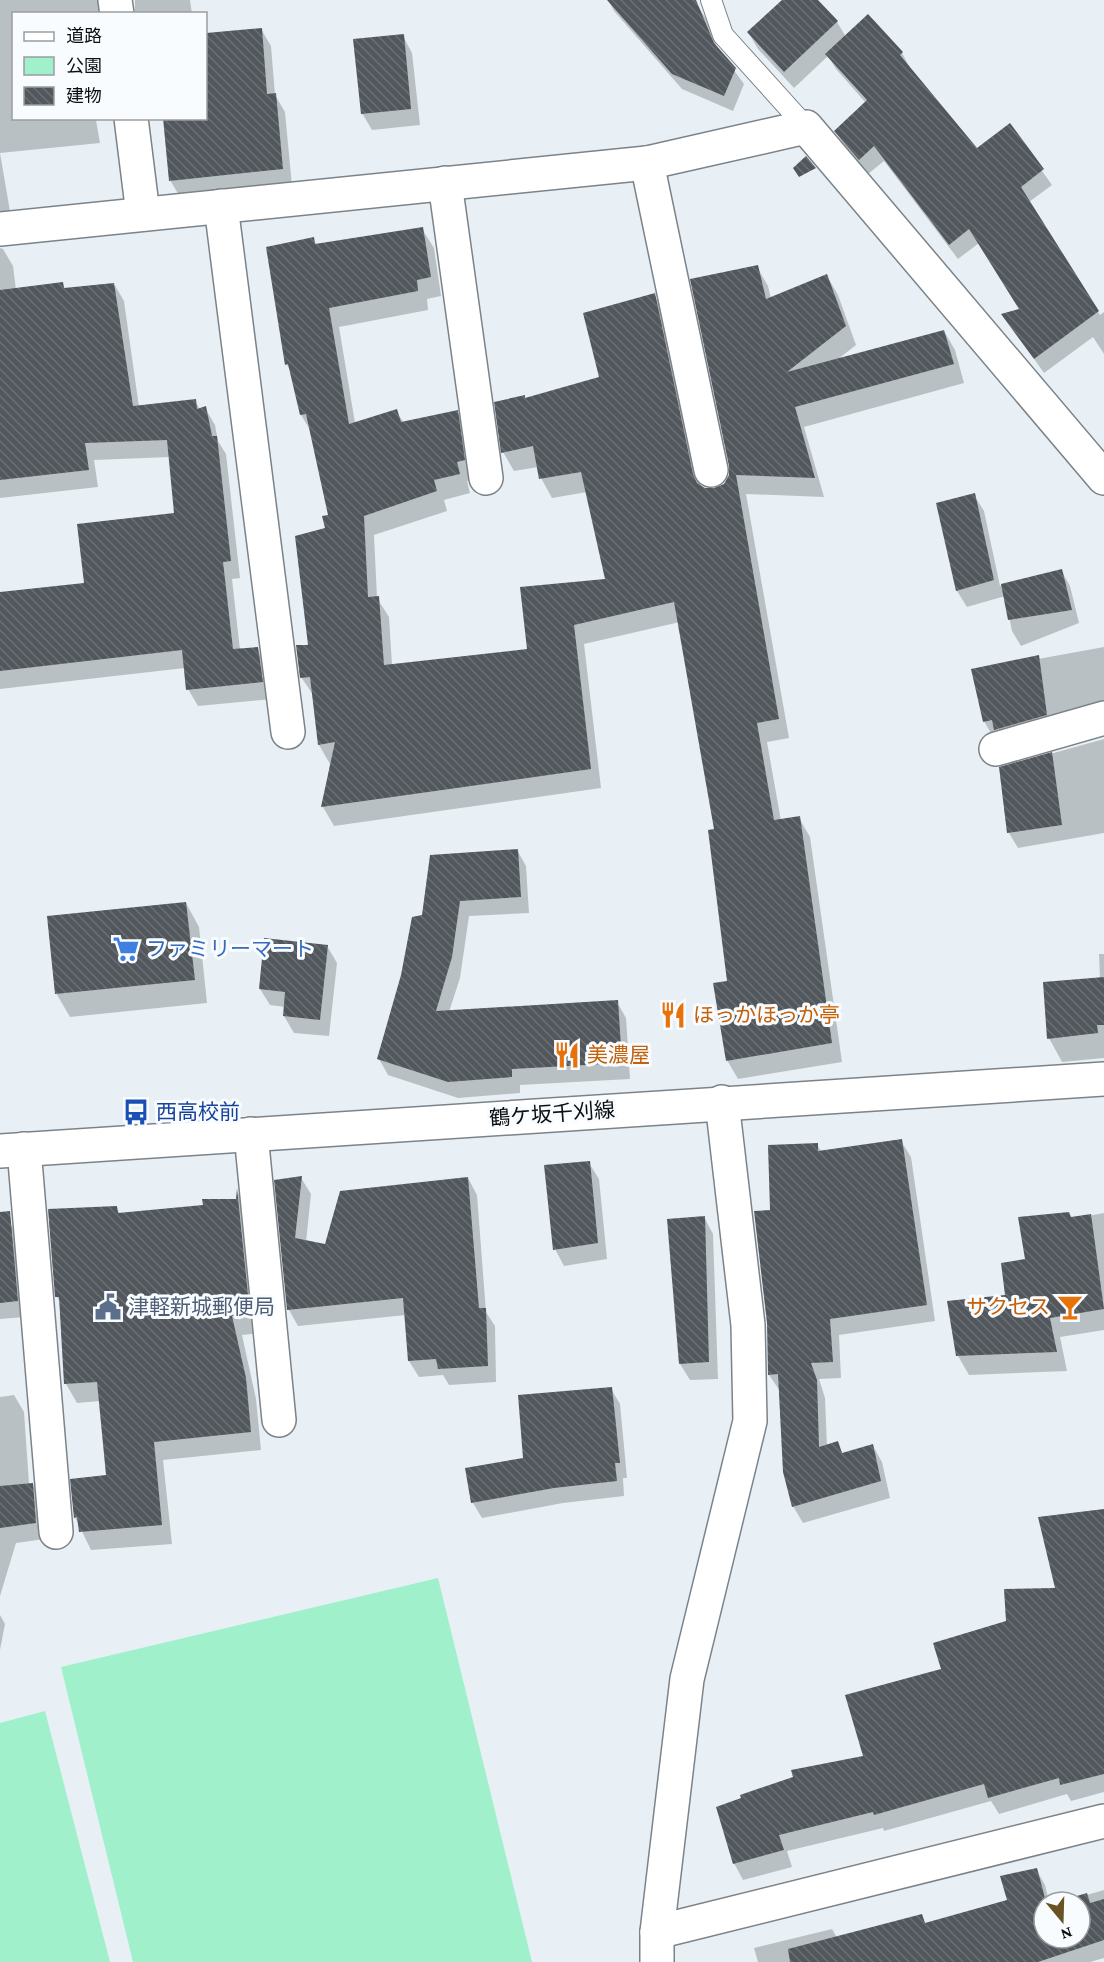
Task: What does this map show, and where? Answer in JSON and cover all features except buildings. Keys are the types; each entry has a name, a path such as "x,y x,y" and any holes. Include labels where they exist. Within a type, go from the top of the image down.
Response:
{"street":[{"path":"131,120 143,214"},
{"path":"0,229 647,163 806,127 1104,478"},
{"path":"647,163 711,470"},
{"path":"445,183 486,478"},
{"path":"221,206 288,732"},
{"path":"996,749 1104,718"},
{"name":"鶴ケ坂千刈線","path":"12,1150 722,1102 1104,1079"},
{"path":"722,1102 748,1325 750,1421 687,1679 657,1947 1104,1821"},
{"path":"251,1134 279,1420"},
{"path":"12,1150 56,1532"}],"lane":[{"path":"711,0 723,34 806,127"}],"green space":[{"path":"438,1578 532,1962 133,1962 61,1667"},
{"path":"45,1711 110,1962 0,1962 0,1723"}],"place":[{"name":"ファミリーマート","path":"126,949"},
{"name":"ほっかほっか亭","path":"673,1015"},
{"name":"美濃屋","path":"567,1055"},
{"name":"西高校前","path":"136,1112"},
{"name":"津軽新城郵便局","path":"108,1307"},
{"name":"サクセス","path":"1070,1307"}]}
